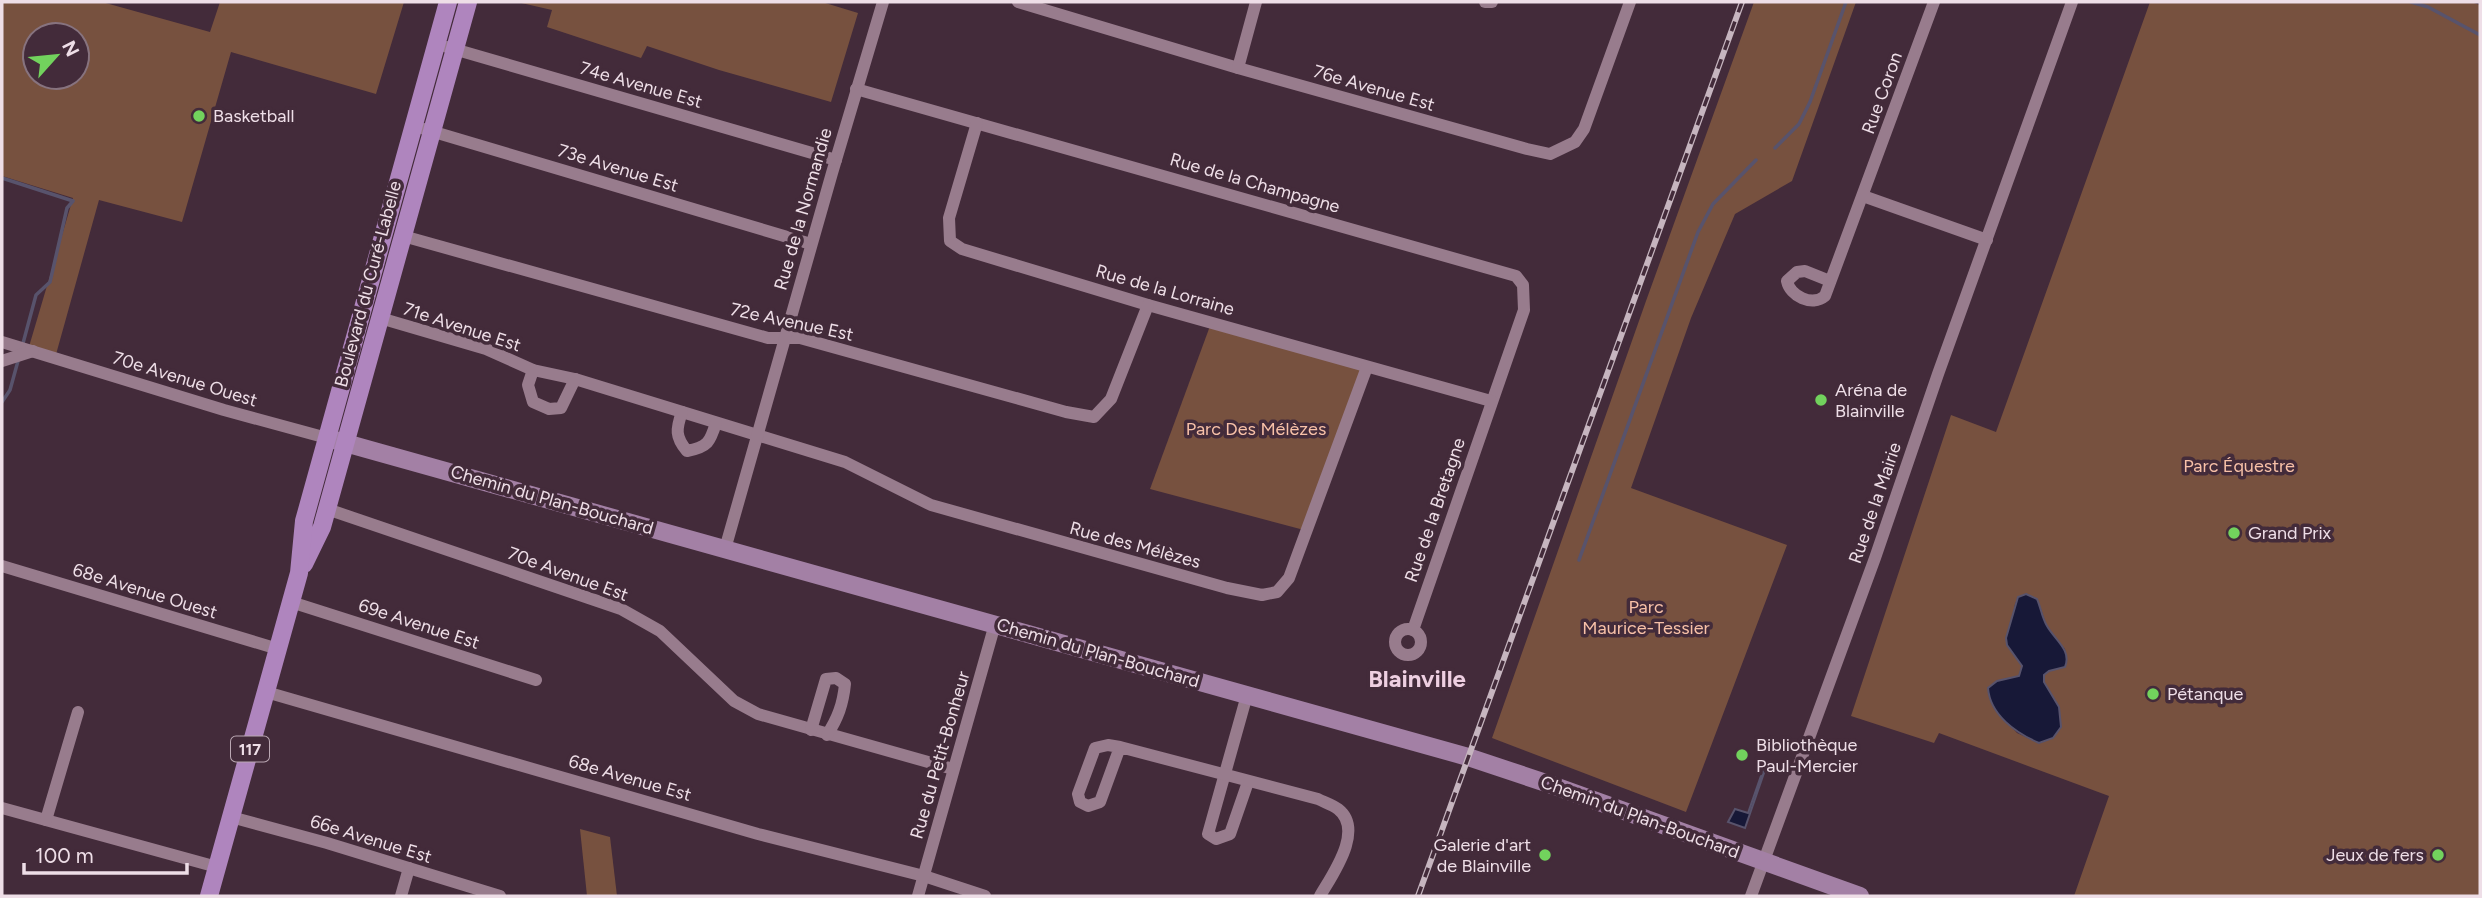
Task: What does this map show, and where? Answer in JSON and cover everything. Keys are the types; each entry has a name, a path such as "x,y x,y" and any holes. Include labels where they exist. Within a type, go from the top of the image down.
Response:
{"main road":[{"name":"Boulevard du Curé-Labelle","path":"209,896 299,573 304,521 449,2"},
{"name":"Boulevard du Curé-Labelle","path":"299,573 322,527 468,2"}],"street":[{"name":"Rue de la Normandie","path":"725,549 883,2"},
{"name":"76e Avenue Est","path":"1018,2 1238,68 1550,154 1575,142 1584,128 1630,2"},
{"path":"1238,68 1256,2"},
{"path":"1485,2 1492,2"},
{"name":"Rue Coron","path":"1830,281 1934,2"},
{"name":"Rue de la Mairie","path":"1751,896 1875,558 2072,2"},
{"name":"74e Avenue Est","path":"437,44 836,160"},
{"name":"Rue de la Champagne","path":"856,89 1516,276 1523,285 1524,310 1491,401"},
{"name":"Rue de la Lorraine","path":"977,123 949,218 950,241 962,249 1148,305 1491,401"},
{"name":"73e Avenue Est","path":"414,126 811,244"},
{"path":"1863,196 1987,240"},
{"name":"72e Avenue Est","path":"403,236 768,338 800,338 1094,417 1111,399 1148,305"},
{"name":"71e Avenue Est","path":"380,318 486,349 533,369 575,379 757,435"},
{"name":"70e Avenue Ouest","path":"2,342 224,410 327,438"},
{"path":"2,361 34,351"},
{"name":"Rue des Mélèzes","path":"757,435 845,462 931,505 1214,585 1262,595 1277,592 1289,578 1367,367"},
{"name":"71e Avenue Est","path":"533,369 528,385 533,402 549,409 561,408 575,379"},
{"name":"Rue de la Bretagne","path":"1413,630 1491,401"},
{"path":"682,412 676,430 679,441 687,451 699,449 710,442 716,423"},
{"name":"Chemin du Plan-Bouchard","path":"327,438 1498,767 1860,896"},
{"name":"70e Avenue Est","path":"327,509 621,609 660,631 734,701 758,714 953,769"},
{"name":"68e Avenue Ouest","path":"2,566 278,649"},
{"name":"69e Avenue Est","path":"291,602 536,680"},
{"name":"Rue du Petit-Bonheur","path":"918,896 995,624"},
{"path":"811,730 826,679 836,678 845,684 844,694 839,716 827,734"},
{"name":"68e Avenue Est","path":"266,692 758,834 924,876 985,896"},
{"path":"1247,695 1208,834 1216,839 1230,834 1248,782"},
{"path":"46,820 78,712"},
{"path":"1120,747 1100,802 1088,806 1080,803 1078,794 1095,748 1108,745 1120,747 1226,774 1318,799 1340,810 1347,823 1349,840 1344,855 1320,896"},
{"path":"2,808 217,867"},
{"name":"66e Avenue Est","path":"231,817 500,896"},
{"path":"401,896 409,868"}],"green space":[{"path":"2,2 102,2 210,32 220,2 404,2 376,94 231,52 182,222 99,200 55,358 28,350 73,198 2,176"},
{"path":"517,2 822,2 858,13 831,102 647,46 641,58 547,27 552,10"},
{"name":"Parc Maurice-Tessier","path":"1754,2 1856,2 1792,181 1735,214 1691,318 1631,488 1787,545 1686,812 1492,738"},
{"name":"Parc Équestre","path":"2150,2 2471,2 2480,5 2480,896 2074,896 2109,796 1939,733 1934,743 1851,716 1951,415 1996,432","holes":["2026,594 2041,609 2047,627 2065,649 2067,662 2044,675 2043,682 2059,707 2039,743 2017,733 1995,709 1996,681 2019,676 2022,666 2007,645 2018,597"]},
{"name":"Parc Des Mélèzes","path":"1210,326 1363,369 1304,530 1150,489"},
{"path":"580,829 610,837 617,896 587,896"}],"shaded area":[{"path":"2026,594 2037,599 2045,623 2062,645 2067,661 2065,667 2044,675 2044,682 2059,707 2061,727 2053,738 2039,743 2022,734 1999,715 1988,688 1997,681 2019,676 2022,666 2007,645 2006,638 2018,597"},
{"path":"1763,770 1745,828 1728,822 1735,809 1748,813"}],"waterway":[{"path":"1775,148 1799,124 1810,102 1846,2"},
{"path":"2411,2 2428,7 2480,35"},
{"path":"1579,560 1698,232 1713,204 1756,160"},
{"path":"2,178 73,201 67,208 50,282 36,295 22,347"},
{"path":"2,402 10,390 18,361"}],"railway":[{"path":"1418,896 1742,2"}],"place":[{"name":"Basketball","path":"199,116"},
{"name":"Aréna de Blainville","path":"1821,400"},
{"name":"Grand Prix","path":"2234,533"},
{"name":"Pétanque","path":"2153,694"},
{"name":"Bibliothèque Paul-Mercier","path":"1742,755"},
{"name":"Galerie d'art de Blainville","path":"1545,855"},
{"name":"Jeux de fers","path":"2438,855"}],"district":[{"name":"Blainville","path":"1417,679"}]}
